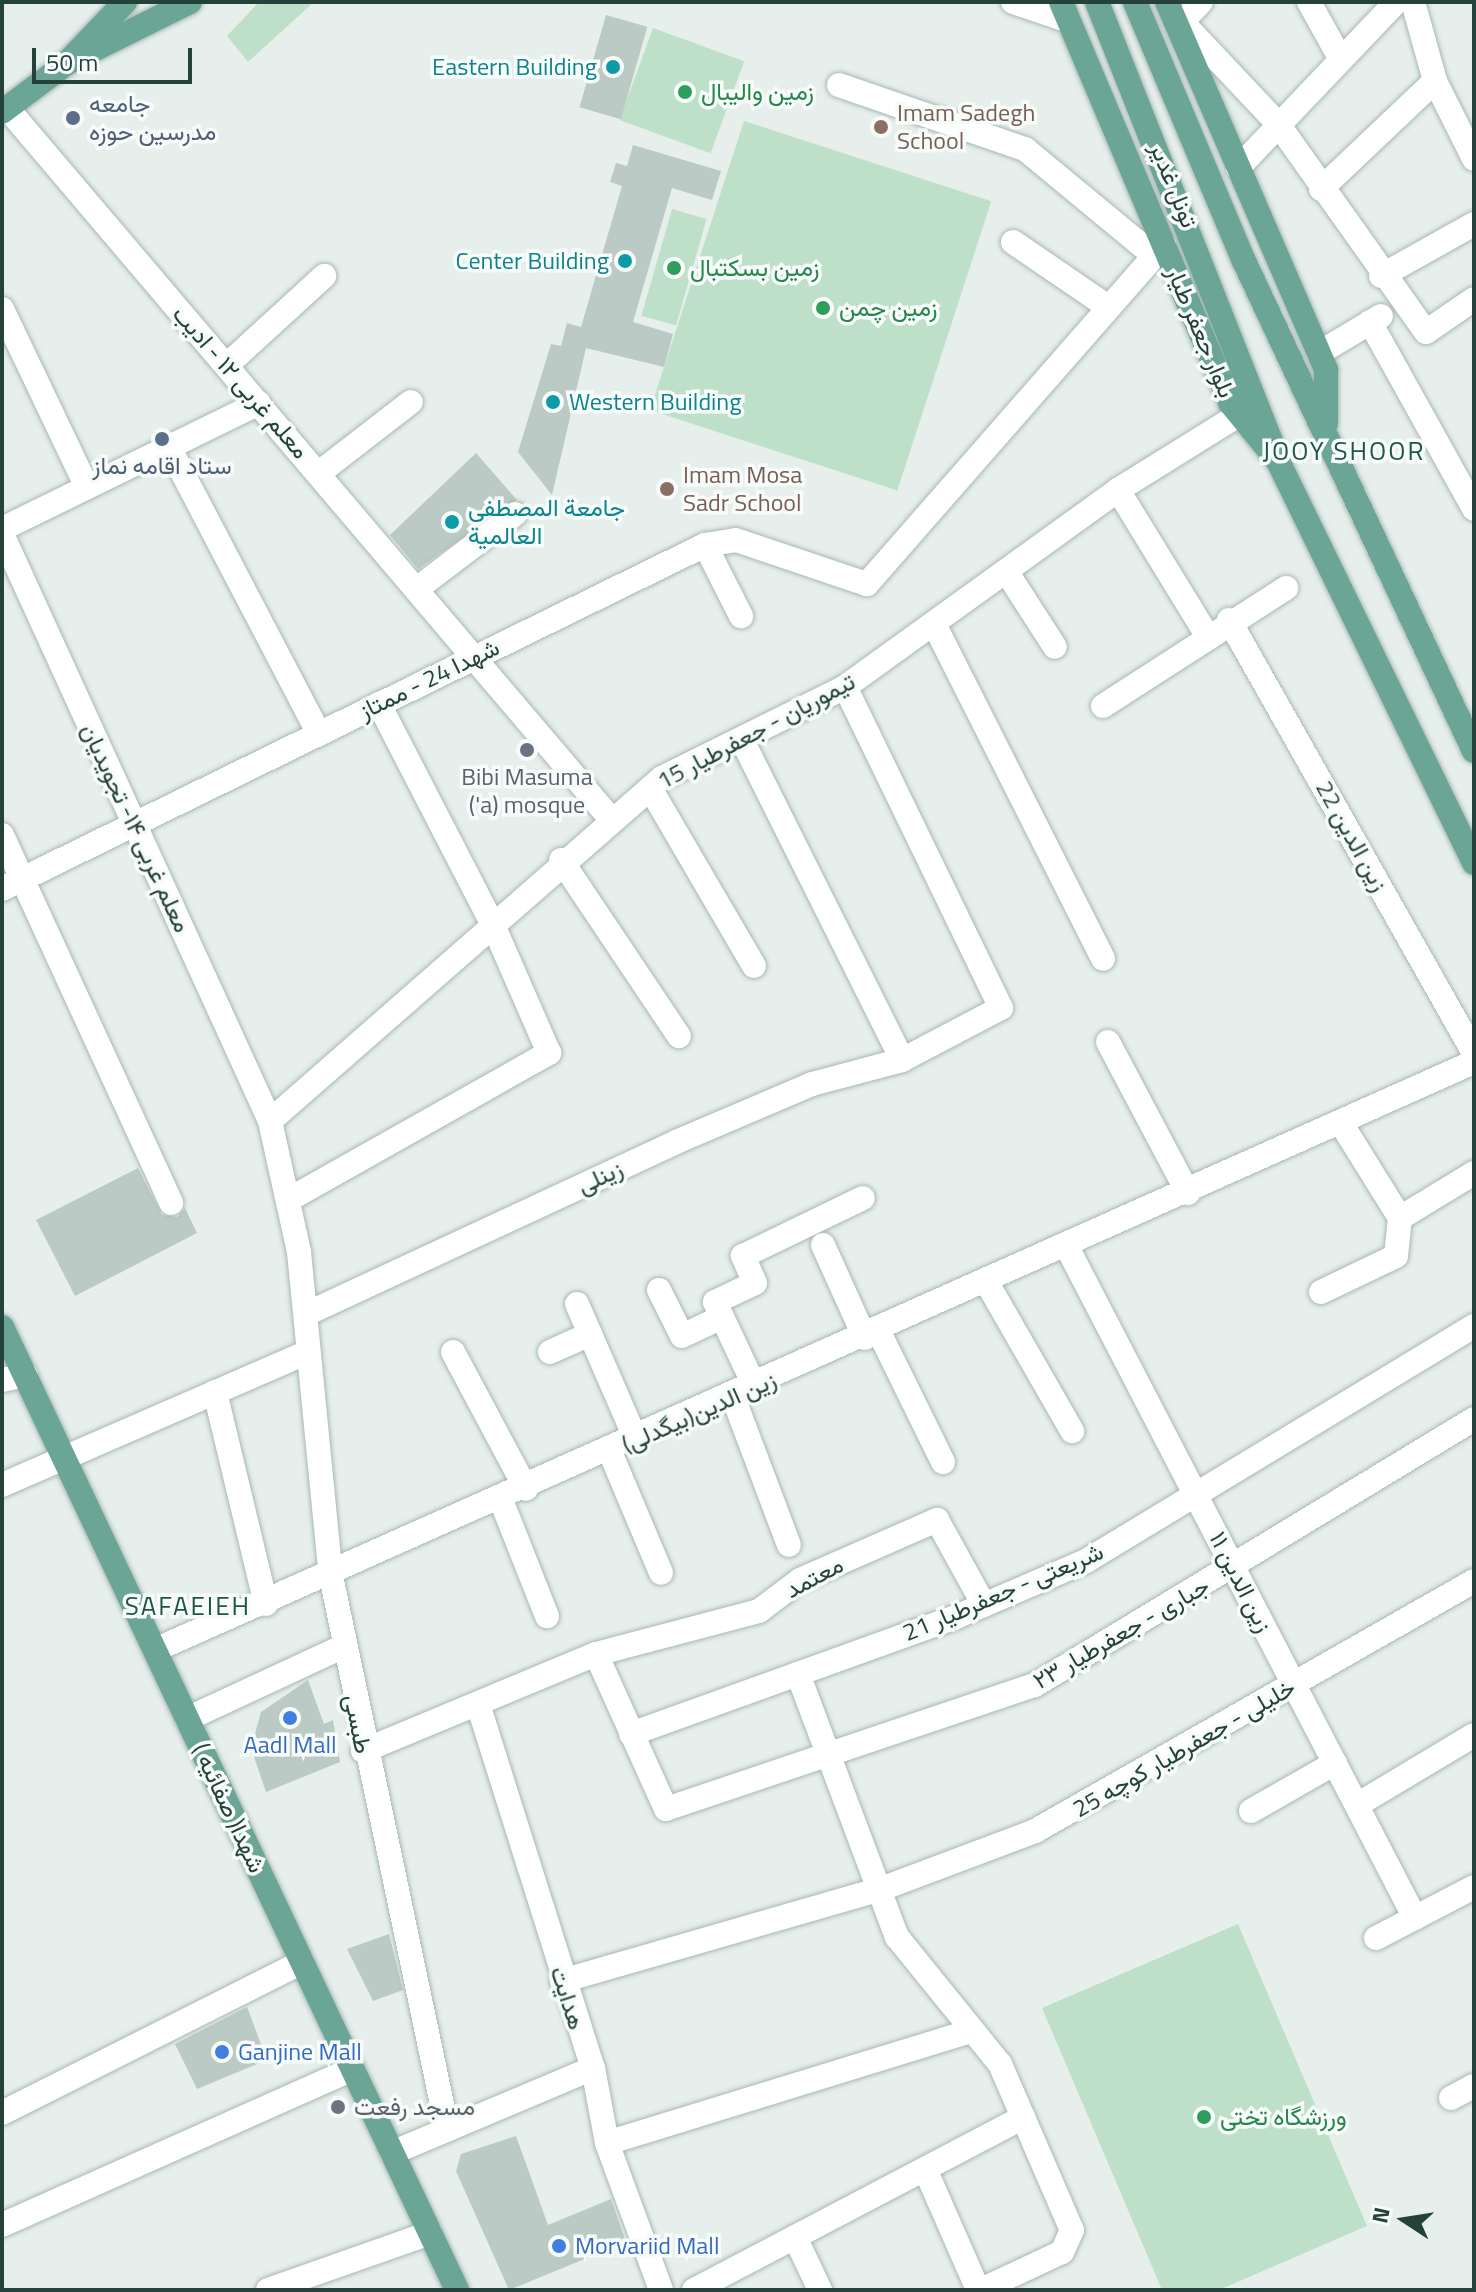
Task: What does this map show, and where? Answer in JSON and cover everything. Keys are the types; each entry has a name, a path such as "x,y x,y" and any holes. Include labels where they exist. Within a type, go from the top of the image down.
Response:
{"main road":[{"path":"4,110 67,63 190,2"},
{"name":"تونل غدیر","path":"1097,2 1173,180 1278,461"},
{"name":"تونل غدیر","path":"1135,2 1244,261 1326,429"},
{"path":"1167,2 1326,370 1326,429 1474,751"},
{"path":"67,63 114,7"},
{"name":"بلوار جعفر طیار","path":"1065,11 1159,250 1240,414 1278,461 1474,863"},
{"name":"شهدا( صفائیه )","path":"2,1327 13,1378 64,1459 457,2290"}],"street":[{"path":"1013,2 1065,11"},
{"path":"1201,2 1182,22 1278,124 1381,276 1426,332 1474,299"},
{"path":"1309,2 1340,58"},
{"path":"1238,168 1396,2"},
{"path":"1413,2 1435,81 1474,159"},
{"path":"1321,189 1435,81"},
{"path":"839,85 1025,149 1159,250 1108,307 1013,242"},
{"name":"معلم غربی ۱۲ - ادیب","path":"4,110 418,588 610,818"},
{"path":"1381,276 1474,224"},
{"path":"227,365 324,276"},
{"path":"1319,353 1401,304"},
{"name":"شهدا 24 - ممتاز","path":"13,884 705,545 736,540 867,584 1108,307"},
{"path":"2,309 87,487"},
{"path":"1370,322 1474,509"},
{"path":"319,473 411,402"},
{"path":"2,532 259,403"},
{"name":"تیموریان - جعفرطیار 15","path":"270,1121 494,927 561,860 650,788 706,752 742,740 845,687 1118,490 1240,414"},
{"path":"169,447 319,734"},
{"path":"1118,490 1207,635"},
{"path":"418,588 515,514"},
{"name":"معلم غربی ۱۴- تجویدیان","path":"2,532 270,1121 288,1200"},
{"path":"705,545 741,616"},
{"path":"1006,571 1055,647"},
{"path":"1103,706 1229,620 1286,588"},
{"name":"زین الدین 22","path":"1229,620 1474,1053"},
{"path":"934,624 1103,959"},
{"name":"زینلی","path":"306,1314 676,1142 812,1084 902,1060 1001,1008 845,687"},
{"path":"288,1200 549,1053 494,927 379,704"},
{"path":"742,740 902,1060"},
{"path":"650,788 754,966"},
{"path":"2,835 13,884 171,1203"},
{"path":"561,860 679,1036"},
{"path":"1108,1042 1188,1193"},
{"name":"زین الدین(بیگدلی)","path":"155,1650 610,1452 1342,1125 1474,1062"},
{"path":"1321,1292 1396,1256 1400,1218 1342,1125"},
{"path":"1400,1218 1474,1173"},
{"path":"789,1545 715,1302 755,1283 743,1256 863,1198"},
{"name":"طبسی","path":"288,1200 306,1314 306,1353 331,1576 363,1751 447,2128"},
{"path":"823,1245 943,1462"},
{"name":"زین الدین ۱۱","path":"1067,1247 1415,1918"},
{"path":"987,1283 1072,1431"},
{"path":"659,1290 682,1336 722,1317"},
{"path":"577,1304 636,1440"},
{"path":"550,1352 590,1334"},
{"name":"شریعتی - جعفرطیار 21","path":"631,1734 984,1605 1086,1561 1195,1494 1471,1336"},
{"path":"453,1352 526,1489"},
{"path":"2,1485 306,1353"},
{"path":"215,1392 266,1604"},
{"name":"جباری - جعفرطیار ۲۳","path":"631,1734 666,1809 831,1757 1035,1685 1474,1419"},
{"path":"610,1452 661,1573"},
{"path":"501,1500 547,1616"},
{"name":"معتمد","path":"363,1751 596,1654 759,1611 800,1580 937,1520 984,1605"},
{"name":"خلیلی - جعفرطیار کوچه 25","path":"562,1981 881,1889 1035,1831 1295,1686 1474,1581"},
{"path":"187,1719 344,1646"},
{"path":"596,1654 631,1734"},
{"path":"798,1674 897,1937 1000,2064 1072,2230 1062,2252 980,2290 925,2169"},
{"name":"هدایت","path":"478,1704 562,1981 593,2068 607,2143 661,2290"},
{"path":"1357,1805 1474,1735"},
{"path":"1251,1811 1335,1763"},
{"path":"1376,1938 1474,1887"},
{"path":"2,2113 302,1962"},
{"path":"607,2143 972,2031"},
{"path":"392,2153 593,2068"},
{"path":"2,2225 352,2069"},
{"path":"1451,2098 1474,2086"},
{"path":"694,2290 1023,2117"},
{"path":"268,2290 430,2233"},
{"path":"795,2237 820,2290"}],"green space":[{"path":"259,2 314,2 248,62 227,36"},
{"name":"زمین والیبال","path":"653,28 744,61 711,153 619,120"},
{"name":"زمین چمن","path":"744,121 991,201 897,490 650,410"},
{"name":"زمین بسکتبال","path":"672,209 707,219 676,326 641,316"},
{"name":"ورزشگاه تختی","path":"1238,1924 1367,2226 1219,2290 1162,2290 1042,2008"}],"building":[{"name":"Eastern Building","path":"606,15 647,27 621,119 580,107"},
{"name":"Center Building","path":"633,145 721,171 712,200 672,188 633,322 673,334 664,367 586,348 552,495 518,452 551,344 561,346 567,323 581,327 622,186 610,182 616,163 627,166"},
{"name":"جامعة المصطفی العالمیة","path":"476,453 517,500 418,569 390,535"},
{"path":"138,1168 162,1215 177,1217 185,1208 197,1233 75,1296 36,1220"},
{"path":"308,1680 324,1724 333,1720 340,1762 266,1792 251,1748 261,1712"},
{"path":"389,1934 403,1990 373,2001 347,1949"},
{"name":"Ganjine Mall","path":"247,2007 267,2060 197,2089 175,2044"},
{"path":"516,2136 548,2225 611,2199 626,2242 509,2290 456,2171 461,2154"}],"place":[{"name":"Eastern Building","path":"613,67"},
{"name":"زمین والیبال","path":"685,92"},
{"name":"جامعه مدرسین حوزه","path":"73,118"},
{"name":"Imam Sadegh School","path":"881,127"},
{"name":"Center Building","path":"625,261"},
{"name":"زمین بسکتبال","path":"674,268"},
{"name":"زمین چمن","path":"823,308"},
{"name":"Western Building","path":"553,402"},
{"name":"ستاد اقامه نماز","path":"162,439"},
{"name":"Imam Mosa Sadr School","path":"667,489"},
{"name":"جامعة المصطفی العالمیة","path":"452,522"},
{"name":"Bibi Masuma ('a) mosque","path":"527,750"},
{"name":"Aadl Mall","path":"290,1718"},
{"name":"Ganjine Mall","path":"222,2052"},
{"name":"مسجد رفعت","path":"338,2107"},
{"name":"ورزشگاه تختی","path":"1204,2117"},
{"name":"Morvariid Mall","path":"559,2246"}],"district":[{"name":"JOOY SHOOR","path":"1344,451"},
{"name":"SAFAEIEH","path":"188,1606"}]}
